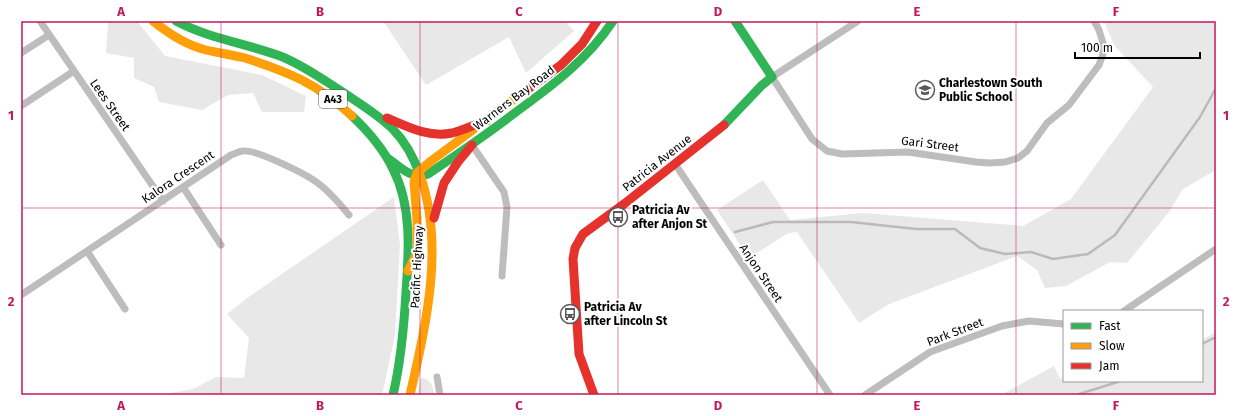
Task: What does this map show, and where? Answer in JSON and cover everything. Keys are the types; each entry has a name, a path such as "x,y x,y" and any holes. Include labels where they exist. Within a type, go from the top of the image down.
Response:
{"main road":[{"name":"Pacific Highway","path":"153,21 162,29 182,41 201,49 244,58 294,76 325,93 354,117 368,131 388,158 395,171 404,195 408,229 408,272 404,330 393,395"},
{"name":"Pacific Highway","path":"176,21 206,36 266,51 316,73 380,115 405,142 420,175 428,198 432,226 430,282 425,330 410,395"},
{"name":"Warners Bay Road","path":"420,175 430,161 487,121 561,65 582,44 597,21"},
{"name":"Warners Bay Road","path":"420,175 472,145 575,67 598,44 613,21"},
{"name":"Gari Street","path":"735,21 772,77"},
{"name":"Patricia Avenue","path":"594,395 579,354 573,259 575,248 583,234 591,226 624,204 721,128 761,86 772,77"},
{"path":"380,115 420,132 437,134 450,133 487,121"},
{"path":"432,226 439,195 444,183 472,145"},
{"path":"388,158 420,175 414,187 417,220 417,254 408,272"},
{"name":"Patricia Avenue","path":"586,376 601,395"}],"street":[{"name":"Lees Street","path":"40,21 48,35 163,201"},
{"name":"Patricia Avenue","path":"772,77 858,21"},
{"name":"Gari Street","path":"772,77 810,136 817,144 827,151 842,154 908,152 976,162 1005,162 1018,158 1027,151 1047,123 1069,105 1096,69 1103,54 1103,43 1099,30 1094,21"},
{"path":"21,53 48,35"},
{"path":"21,106 74,71"},
{"path":"472,145 501,187 506,200 507,207 502,276"},
{"name":"Kalora Crescent","path":"21,295 231,155 243,150 255,153 282,164 319,184 349,215"},
{"name":"Anjon Street","path":"675,164 830,395"},
{"path":"183,187 221,245"},
{"path":"1125,310 1216,249"},
{"path":"87,250 125,309"},
{"name":"Park Street","path":"865,395 930,352 1002,326 1028,321 1063,324"},
{"path":"437,377 440,395"}],"shaded area":[{"path":"108,21 137,21 165,56 262,75 306,96 304,112 262,112 253,93 228,95 202,110 159,102 154,87 134,78 134,58 106,53"},
{"path":"383,21 565,21 574,31 526,73 509,37 426,85"},
{"path":"1104,21 1216,21 1216,170 1183,189 1169,212 1127,263 1110,262 1066,286 1045,288 1037,270 1017,256 889,304 859,323 797,232 788,233 749,258 717,210 763,180 790,220 863,213 1023,226 1071,199 1153,87 1114,45"},
{"path":"394,197 400,245 395,335 382,395 160,395 193,389 216,377 244,378 249,338 227,314 250,296"},
{"path":"1216,332 1216,395 1001,395 1054,366 1060,379 1063,378 1063,382 1203,382 1203,339"},
{"path":"423,378 432,385 434,395 417,395 421,379"}],"waterway":[{"path":"735,232 773,222 851,222 916,229 955,229 980,248 1005,254 1031,252 1053,259 1088,254 1115,235 1200,117 1216,88"},
{"path":"1203,344 1216,337"},
{"path":"1076,395 1118,382"}],"traffic: fast":[{"path":"176,21 215,37 280,56 317,75 388,124 406,145 420,175"},
{"path":"389,159 402,169 412,174 428,174 556,82 581,60 613,21"},
{"path":"724,125 761,86 772,77 735,21"},
{"path":"352,116 375,140 389,161 399,183 406,213 408,229 407,276 400,357 393,395"}],"traffic: slow":[{"path":"153,21 172,35 192,45 206,50 245,58 276,68 302,80 327,95 352,116"},
{"path":"408,271 417,253 417,220 414,182 417,173 521,94"},
{"path":"410,395 427,313 432,257 431,229 427,202 420,175"}],"traffic: jam":[{"path":"521,94 561,65 582,44 597,21"},
{"path":"387,118 419,131 435,134 452,133 487,121"},
{"path":"594,395 579,354 573,259 575,248 583,234 624,204 724,125"},
{"path":"434,218 444,183 472,145"}],"place":[{"name":"Charlestown South Public School","path":"925,90"},
{"name":"Patricia Av after Anjon St","path":"618,217"},
{"name":"Patricia Av after Lincoln St","path":"570,314"}]}
